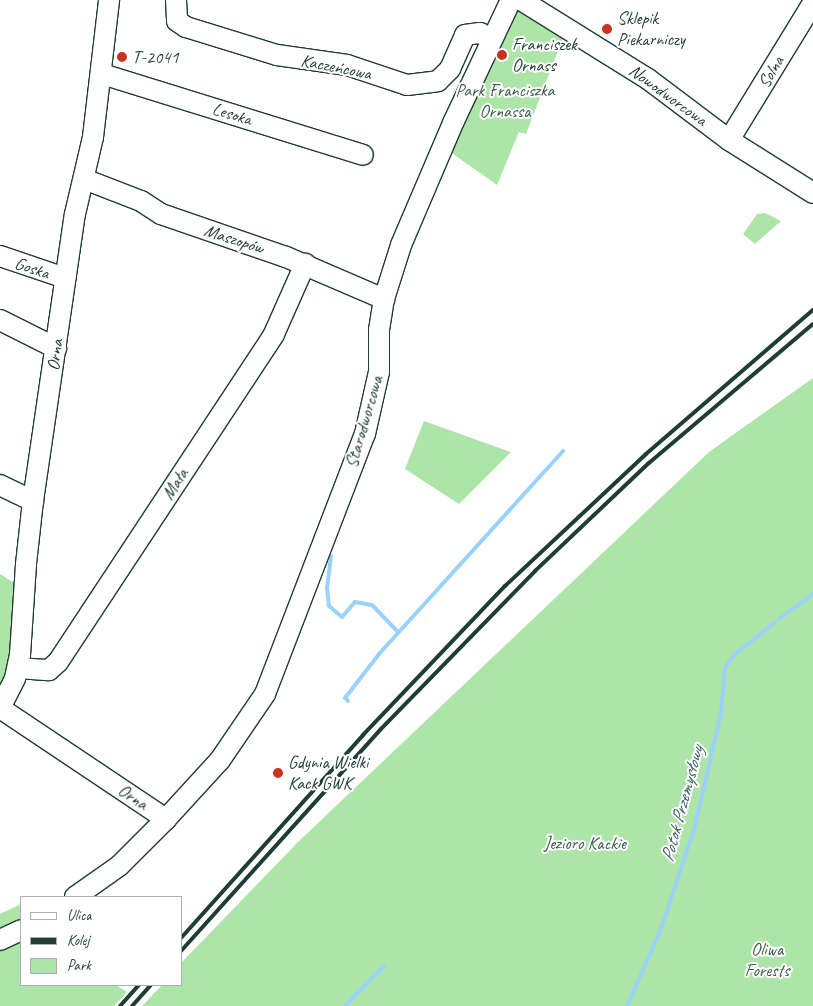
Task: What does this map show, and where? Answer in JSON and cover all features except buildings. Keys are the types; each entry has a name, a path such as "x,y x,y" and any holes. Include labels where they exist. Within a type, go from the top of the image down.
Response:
{"street":[{"name":"Orna","path":"76,896 113,871 166,819 0,708 18,668 34,501 74,214 93,137 102,74 109,0"},
{"name":"Kaczeńcowa","path":"176,0 177,21 186,27 277,55 347,65 407,85 438,81 450,69 465,35 474,32 492,39"},
{"name":"Starodworcowa","path":"166,819 246,725 265,694 289,637 365,434 379,372 379,330 384,299 401,245 511,0"},
{"name":"Nowodworcowa","path":"521,0 648,79 729,140 813,193"},
{"name":"Solna","path":"729,140 813,3"},
{"name":"Lesoka","path":"102,74 363,155"},
{"name":"Maszopów","path":"84,179 141,201 161,214 305,264 384,299"},
{"name":"Goska","path":"0,256 65,278"},
{"name":"Mała","path":"18,668 49,670 58,662 274,334 305,264"},
{"path":"0,320 56,348"},
{"path":"0,485 34,501"},
{"path":"0,940 20,930"}],"green space":[{"name":"Park Franciszka Ornassa","path":"518,10 563,38 526,134 519,132 497,185 449,151"},
{"path":"765,213 781,221 755,244 743,234 757,214"},
{"name":"Jezioro Kackie","path":"813,378 813,1006 142,1006 161,986 182,986 182,962 298,842 709,452"},
{"path":"424,421 511,452 459,504 405,469"},
{"path":"0,574 16,584 9,673 0,687"},
{"path":"20,904 20,986 118,986 127,992 114,1006 0,1006 0,914"}],"waterway":[{"path":"348,701 345,698 379,654 563,451"},
{"path":"331,556 327,588 329,606 342,617 355,602 372,605 398,632"},
{"name":"Potok Przemysłowy","path":"779,619 813,594"},
{"name":"Potok Przemysłowy","path":"627,1006 661,929 695,826 721,713 725,668 733,656 774,623"},
{"path":"345,1006 384,966"}],"railway":[{"path":"182,937 363,735 505,586 646,454 813,310"},
{"path":"182,950 381,729 535,571 649,463 813,324"},
{"path":"120,1006 138,986"},
{"path":"132,1006 150,986"}],"place":[{"name":"Sklepik Piekarniczy","path":"607,29"},
{"name":"Franciszek Ornass","path":"502,55"},
{"name":"T-2041","path":"122,57"},
{"name":"Gdynia Wielki Kack GWK","path":"278,773"}],"park label":[{"name":"Oliwa Forests","path":"767,960"}]}
